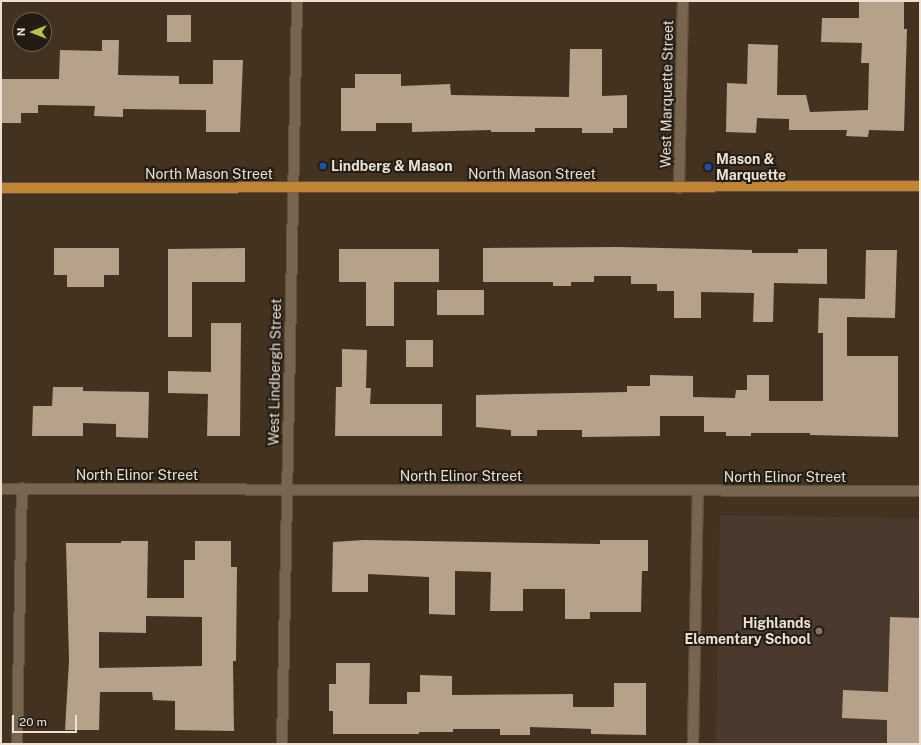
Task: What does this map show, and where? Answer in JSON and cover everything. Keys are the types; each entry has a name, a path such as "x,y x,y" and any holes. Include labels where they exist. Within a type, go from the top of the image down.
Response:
{"main road":[{"name":"North Mason Street","path":"1,188 679,188 920,186"}],"street":[{"name":"West Lindbergh Street","path":"282,744 297,1"},
{"name":"West Marquette Street","path":"679,188 683,1"},
{"path":"17,744 22,488"},
{"name":"North Elinor Street","path":"1,489 920,491"},
{"path":"693,744 698,491"}],"shaded area":[{"name":"Highlands Elementary School","path":"720,515 920,518 916,744 716,744"}],"building":[{"path":"859,1 904,1 904,29 907,29 904,131 869,130 868,137 846,136 847,130 789,130 789,119 757,118 756,133 726,132 727,83 747,84 748,44 778,45 777,95 806,95 810,112 868,110 869,63 861,63 862,43 821,42 822,18 859,18"},
{"path":"167,15 191,15 191,42 167,42"},
{"path":"102,40 119,40 118,75 179,76 179,84 213,84 213,60 243,60 240,132 206,132 206,110 123,109 123,117 94,116 95,106 38,105 38,113 21,113 21,123 1,123 1,79 59,79 60,50 102,51"},
{"path":"570,49 602,49 602,96 627,95 627,128 613,128 613,133 582,133 582,128 535,128 535,132 491,132 491,130 412,132 412,123 376,123 376,131 341,131 341,88 355,88 355,74 401,74 401,86 450,84 451,95 569,97"},
{"path":"617,247 752,250 752,253 798,253 798,249 827,249 827,284 774,283 773,322 753,322 754,293 701,292 701,318 674,318 674,291 657,291 657,284 631,284 631,276 594,276 594,282 571,282 571,286 553,286 553,282 483,282 483,248"},
{"path":"54,248 119,248 119,275 104,275 104,287 67,287 67,275 54,275"},
{"path":"245,248 245,282 192,282 192,337 168,337 168,249"},
{"path":"339,249 439,249 439,282 394,282 394,326 366,326 366,282 339,282"},
{"path":"866,250 897,250 895,318 847,317 847,356 898,356 898,437 810,435 810,433 751,433 751,436 726,436 726,432 704,432 704,416 660,416 660,436 582,437 582,430 537,430 537,436 511,436 511,430 476,427 476,395 627,392 627,386 650,386 650,375 693,376 693,397 735,398 736,390 747,390 747,375 769,375 769,401 823,401 823,333 818,333 819,298 865,299"},
{"path":"437,290 484,290 484,315 437,315"},
{"path":"211,323 241,323 240,436 207,436 208,394 168,393 168,371 211,372"},
{"path":"406,340 433,340 433,367 406,367"},
{"path":"342,349 367,350 366,388 371,388 370,404 442,404 442,436 335,436 336,387 342,387"},
{"path":"53,387 83,387 83,391 149,392 148,438 116,437 116,424 83,423 83,436 32,436 33,406 52,406"},
{"path":"364,540 600,544 600,540 648,540 648,571 642,571 641,612 590,612 590,619 565,619 565,589 523,589 523,611 490,611 491,572 455,571 455,615 429,614 429,577 368,574 368,592 332,592 333,542"},
{"path":"121,541 148,541 147,598 184,598 184,560 195,560 195,541 231,541 231,567 237,567 236,661 233,661 234,731 175,730 175,701 153,700 152,692 100,692 99,730 65,730 69,661 66,543 121,543","holes":["146,616 202,617 202,666 99,668 99,632 146,633"]},
{"path":"890,617 920,618 920,744 887,744 887,720 842,718 843,690 888,692"},
{"path":"336,663 370,663 369,704 407,704 407,692 420,692 420,675 452,676 452,695 573,694 573,707 614,707 614,683 646,683 646,735 591,734 591,729 530,727 530,735 500,735 500,729 453,729 453,732 419,732 419,734 333,734 333,711 329,711 329,684 336,684"}],"place":[{"name":"Lindberg & Mason","path":"323,166"},
{"name":"Mason & Marquette","path":"708,167"},
{"name":"Highlands Elementary School","path":"819,631"}]}
